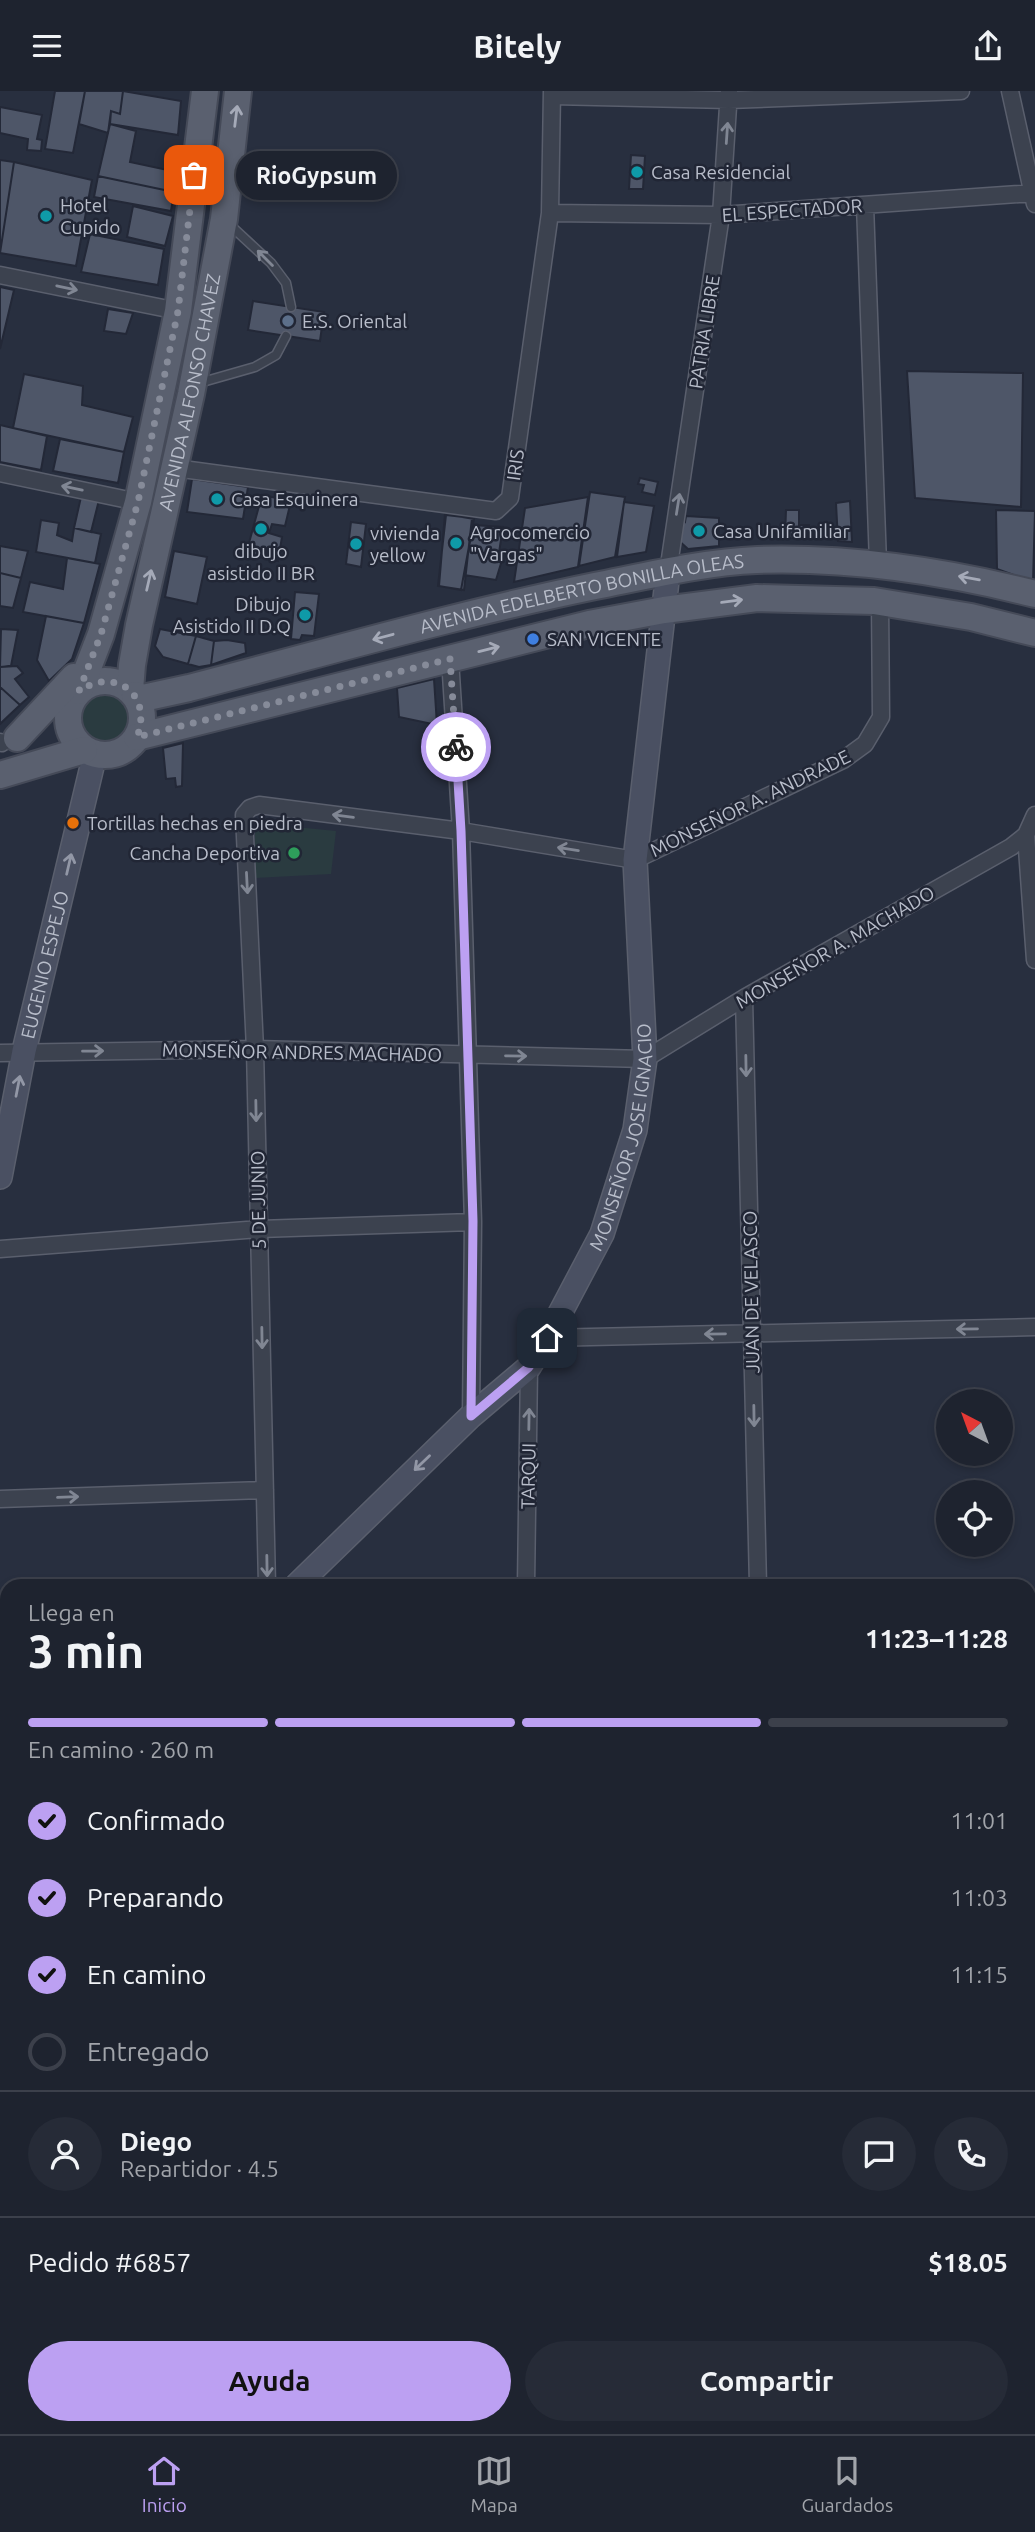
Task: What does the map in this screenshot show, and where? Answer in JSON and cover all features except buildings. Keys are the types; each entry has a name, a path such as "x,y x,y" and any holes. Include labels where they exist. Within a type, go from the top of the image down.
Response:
{"main road":[{"name":"AVENIDA ALFONSO CHAVEZ","path":"132,693 135,646 193,385 224,219 238,91"},
{"name":"AVENIDA ALFONSO CHAVEZ","path":"79,691 97,644 138,502 178,311 200,92"},
{"name":"AVENIDA EDELBERTO BONILLA OLEAS","path":"132,693 143,698 189,688 530,599 668,572 756,560 878,563 979,580 1035,594"},
{"name":"AVENIDA EDELBERTO BONILLA OLEAS","path":"137,737 589,624 664,610 757,598 880,602 971,617 1035,633"},
{"path":"5,742 65,687 97,644"},
{"path":"135,646 149,679 162,686 189,688"},
{"path":"0,775 90,752 114,754 131,744 137,737 142,715 132,693 110,681 99,681 79,691 69,706 67,715 71,735 90,752"},
{"path":"5,742 67,715"}],"street":[{"path":"552,93 729,96 961,91"},
{"path":"1010,91 1034,199"},
{"name":"IRIS","path":"175,468 496,512 505,506 510,498 550,213 552,93"},
{"name":"PATRIA LIBRE","path":"668,572 722,215 729,96"},
{"name":"EL ESPECTADOR","path":"550,213 722,215 865,205 1034,199"},
{"path":"865,205 878,563"},
{"path":"0,275 178,311"},
{"path":"0,473 138,502"},
{"name":"MONSEÑOR JOSE IGNACIO","path":"303,1579 471,1416 529,1367 602,1234 635,1129 645,1059 635,860 668,572"},
{"name":"MONSEÑOR A. ANDRADE","path":"244,815 250,808 259,805 461,831 635,860 843,760 865,744 881,717 880,602"},
{"path":"450,659 461,831 473,1221 471,1416"},
{"name":"EUGENIO ESPEJO","path":"0,1177 24,1051 90,752"},
{"name":"5 DE JUNIO","path":"244,815 255,1049 267,1579"},
{"path":"1035,815 1026,835 1035,960"},
{"name":"MONSEÑOR A. MACHADO","path":"645,1059 744,998 1011,847 1026,835"},
{"name":"JUAN DE VELASCO","path":"744,998 758,1579"},
{"name":"MONSEÑOR ANDRES MACHADO","path":"0,1052 255,1049 645,1059"},
{"path":"0,1249 259,1229 473,1221"},
{"path":"547,1338 1035,1327"},
{"name":"TARQUI","path":"526,1579 529,1367"},
{"path":"0,1499 265,1490"}],"lane":[{"path":"224,219 271,263 286,283 291,307"},
{"path":"193,385 255,367 276,355 286,336"}],"shaded area":[{"path":"104,692 122,699 129,717 122,735 104,742 86,735 79,717 86,699"},
{"name":"Cancha Deportiva","path":"255,823 336,831 331,874 255,878"}],"way so far":[{"path":"194,175 178,311 138,502 101,634 79,691 88,684 99,681 121,684 130,690 140,705 142,715 137,737 450,659 456,747"}],"place":[{"name":"Casa Residencial","path":"637,172"},
{"name":"RioGypsum","path":"194,175"},
{"name":"Hotel Cupido","path":"46,216"},
{"name":"E.S. Oriental","path":"288,321"},
{"name":"Casa Esquinera","path":"217,499"},
{"name":"dibujo asistido II BR","path":"261,529"},
{"name":"Casa Unifamiliar","path":"699,531"},
{"name":"Agrocomercio \"Vargas\"","path":"456,543"},
{"name":"vivienda yellow","path":"356,544"},
{"name":"Dibujo Asistido II D.Q","path":"305,615"},
{"name":"SAN VICENTE","path":"533,639"},
{"name":"Tortillas hechas en piedra","path":"73,823"},
{"name":"Cancha Deportiva","path":"294,853"}],"route":[{"path":"456,747 473,1221 471,1416 529,1367 547,1338"}]}
